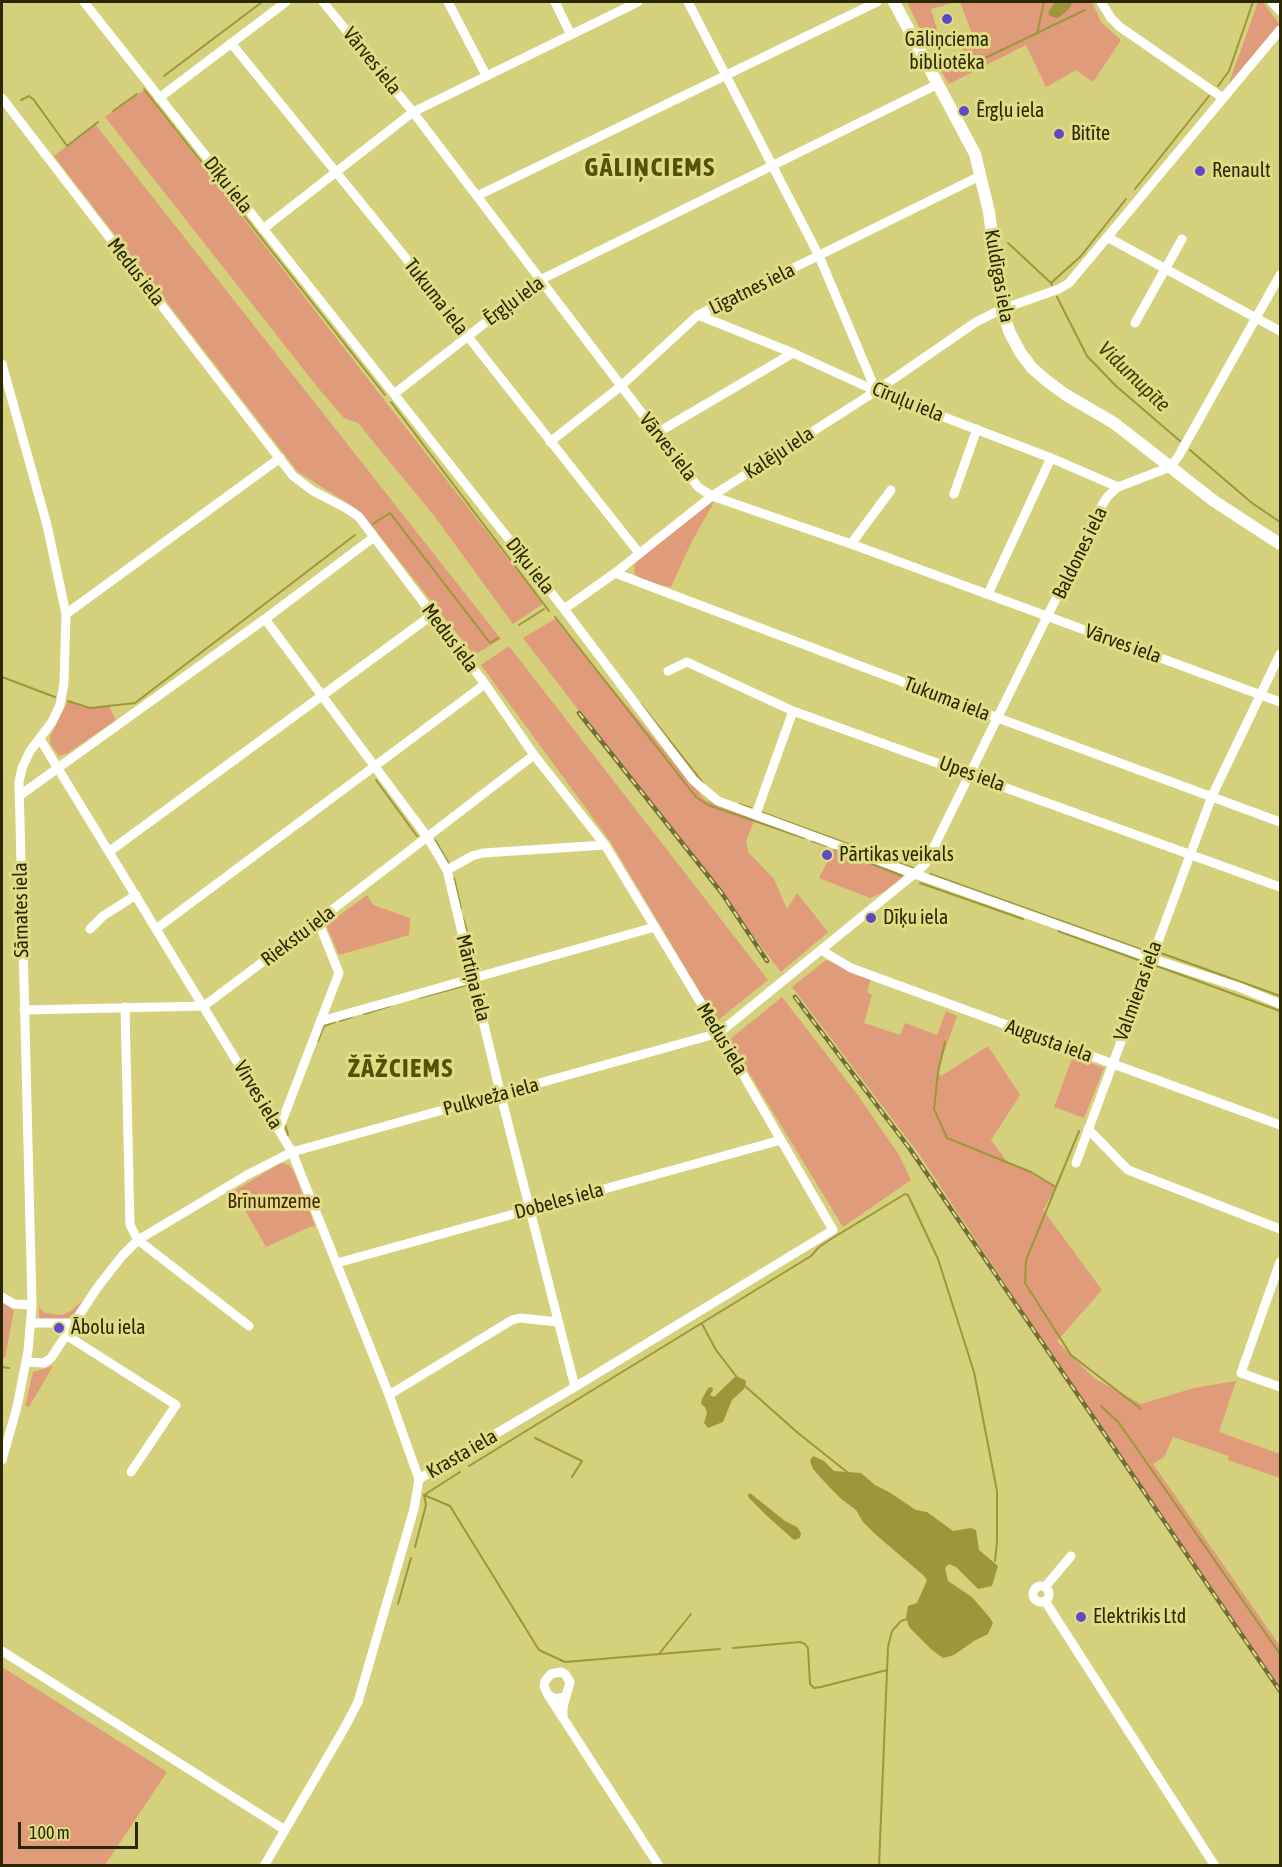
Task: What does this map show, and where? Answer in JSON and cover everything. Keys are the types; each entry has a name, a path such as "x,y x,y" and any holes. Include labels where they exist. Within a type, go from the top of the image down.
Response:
{"street":[{"name":"Dīķu iela","path":"84,2 564,609 693,780 718,801 915,874 1150,958 1239,987 1281,1004"},
{"path":"159,98 286,2"},
{"name":"Vārves iela","path":"323,2 413,112 698,487 712,496 851,544 1281,702"},
{"path":"555,2 571,34"},
{"path":"263,229 413,112 638,2"},
{"path":"688,2 819,256 876,391"},
{"path":"477,196 877,2"},
{"name":"Kuldīgas iela","path":"894,2 975,154 989,212 1002,309 1009,331 1020,352 1032,368 1066,394 1114,423 1214,501 1281,544"},
{"path":"1101,2 1120,27 1223,98"},
{"path":"1272,2 1281,11"},
{"path":"449,5 486,75"},
{"name":"Kalēju iela","path":"564,609 615,573 712,496 876,391 976,322 1002,309 1059,289 1069,283 1281,30"},
{"name":"Tukuma iela","path":"231,43 639,553"},
{"name":"Ērgļu iela","path":"394,394 540,280 938,84"},
{"name":"Medus iela","path":"2,98 293,476 359,517 485,684 534,755 605,845 719,1033 833,1230"},
{"name":"Līgatnes iela","path":"550,442 621,386 698,315 980,176"},
{"path":"1107,237 1281,331"},
{"path":"1135,323 1182,239"},
{"path":"1170,467 1178,457 1281,275"},
{"name":"Cīruļu iela","path":"698,315 794,353 876,391 1051,458 1118,487"},
{"path":"657,433 794,353"},
{"path":"2,364 47,525 66,614 64,683 60,705 52,722 30,752 22,768 19,796"},
{"path":"954,494 977,429"},
{"path":"66,614 280,458"},
{"path":"987,594 1051,458"},
{"name":"Baldones iela","path":"915,874 926,863 1102,506 1118,487 1170,467"},
{"path":"851,544 891,490"},
{"path":"19,796 265,619 374,537"},
{"name":"Tukuma iela","path":"615,573 1281,822"},
{"path":"110,851 432,615"},
{"name":"Mārtiņa iela","path":"265,619 428,838 447,870 575,1387"},
{"name":"Valmieras iela","path":"1076,1163 1150,958 1212,796 1281,654"},
{"name":"Upes iela","path":"668,671 687,662 793,711 1281,887"},
{"path":"156,929 485,684"},
{"path":"756,814 793,711"},
{"name":"Virves iela","path":"40,739 292,1152 389,1395 419,1479"},
{"name":"Riekstu iela","path":"204,1006 428,838 534,755"},
{"name":"Sārnates iela","path":"2,1460 17,1407 26,1362 32,1305 19,796"},
{"path":"447,870 471,856 483,853 605,845"},
{"name":"Pulkveža iela","path":"26,1362 44,1363 51,1358 122,1256 138,1240 238,1180 292,1152 719,1033 915,874"},
{"path":"90,929 103,916 136,895"},
{"path":"279,1129 339,973 318,921"},
{"path":"321,1022 655,927"},
{"name":"Augusta iela","path":"822,950 851,968 1281,1125"},
{"path":"125,1006 130,1225 138,1240 249,1326"},
{"path":"24,1010 204,1006"},
{"path":"1089,1129 1128,1170 1281,1228"},
{"name":"Dobeles iela","path":"337,1263 781,1140"},
{"name":"Krasta iela","path":"264,1866 358,1702 414,1509 419,1479 833,1230"},
{"path":"1281,1262 1276,1286 1240,1373 1281,1388"},
{"path":"2,1297 14,1304 32,1305"},
{"path":"389,1395 512,1320 520,1318 558,1322"},
{"path":"31,1323 74,1323"},
{"path":"66,1335 176,1405 131,1472"},
{"path":"1045,1587 1071,1556"},
{"path":"1045,1587 1037,1587 1033,1594 1037,1601 1045,1601"},
{"path":"1045,1587 1050,1594 1045,1601"},
{"path":"1045,1601 1215,1866"},
{"path":"2,1651 285,1830"},
{"path":"563,1715 570,1687 565,1674 556,1672 547,1677 545,1690 659,1866"},
{"path":"548,1695 557,1698 566,1696"}],"green space":[{"path":"907,2 956,2 931,9 937,30 925,34 921,31"},
{"path":"960,2 1092,2 1101,22 1121,40 1093,82 1076,70 1046,87 1026,45 949,84 941,71 945,69 943,65 964,53 961,44 970,40 971,31"},
{"path":"1258,2 1263,2 1280,25 1228,86"},
{"path":"144,90 543,604 513,624 435,517 358,423 344,418 319,389 105,117"},
{"path":"95,124 501,639 474,655 360,511 298,472 54,156"},
{"path":"710,501 714,502 691,543 671,587 640,579 635,574 634,566 640,558"},
{"path":"555,619 705,800 755,819 746,841 748,852 774,879 787,909 797,893 828,932 781,972 523,638"},
{"path":"509,646 768,980 717,1021 610,841 481,665"},
{"path":"68,701 90,708 109,706 116,720 68,753 59,756 51,745 50,737"},
{"path":"835,847 903,874 882,893 870,898 819,878"},
{"path":"367,895 373,905 410,918 409,935 339,955 326,925"},
{"path":"826,960 871,980 867,992 872,995 864,1023 900,1035 905,1023 937,1035 946,1011 957,1016 937,1072 941,1076 988,1046 1020,1095 991,1140 1008,1163 1056,1187 1043,1210 1102,1290 1057,1341 1094,1378 1141,1404 1194,1388 1236,1381 1219,1432 1280,1454 1280,1478 1228,1460 1229,1456 1173,1437 1164,1457 1153,1464 1280,1646 1280,1688 1049,1350 919,1154 792,987"},
{"path":"782,997 857,1094 899,1155 911,1180 843,1227 729,1040"},
{"path":"1073,1056 1104,1068 1084,1118 1054,1107"},
{"name":"Brīnumzeme","path":"281,1163 289,1165 293,1170 315,1226 266,1247 234,1191"},
{"path":"83,1300 72,1317 40,1319 39,1305 46,1313 62,1315 71,1311"},
{"path":"2,1302 14,1310 5,1358 2,1358"},
{"path":"53,1366 29,1407 25,1406 33,1372"},
{"path":"2,1667 167,1772 105,1865 2,1865"}],"shaded area":[{"path":"1055,2 1073,2 1058,18 1048,13"},
{"path":"736,1376 745,1380 744,1389 732,1400 723,1422 708,1428 704,1423 707,1413 701,1404 702,1399 708,1388 712,1387 710,1395 714,1397"},
{"path":"813,1456 824,1461 834,1471 861,1473 875,1485 916,1510 927,1512 953,1531 971,1528 976,1530 979,1550 998,1566 992,1586 978,1589 956,1567 949,1564 945,1568 948,1581 972,1597 990,1618 993,1623 988,1634 954,1655 943,1658 909,1627 906,1617 908,1606 917,1603 927,1580 875,1534 863,1522 856,1510 840,1498 821,1478 813,1469 810,1461"},
{"path":"750,1493 785,1521 797,1527 801,1533 800,1538 794,1540 767,1516 749,1498"}],"waterway":[{"path":"164,76 262,2"},
{"path":"1037,34 1044,2"},
{"name":"Vidumupīte","path":"1218,86 1229,71 1253,2"},
{"path":"983,59 1085,10"},
{"path":"144,89 385,395"},
{"path":"113,111 137,94"},
{"path":"21,100 29,96 34,100 67,146 98,122"},
{"name":"Vidumupīte","path":"1135,189 1209,96"},
{"name":"Vidumupīte","path":"1052,285 1051,283 1081,256 1126,199"},
{"path":"1008,243 1051,283"},
{"name":"Vidumupīte","path":"1057,297 1087,356 1116,386 1180,441"},
{"path":"391,402 549,611"},
{"name":"Vidumupīte","path":"1190,450 1252,503 1280,522"},
{"path":"373,524 390,513 490,643 498,638"},
{"path":"68,701 90,708 135,703 355,535"},
{"path":"519,625 544,609"},
{"path":"555,617 696,797 708,805 804,838"},
{"path":"2,677 55,697"},
{"path":"641,704 704,784"},
{"path":"376,780 417,836"},
{"path":"739,804 751,808"},
{"path":"761,812 913,868"},
{"path":"435,840 449,864"},
{"path":"812,841 827,846"},
{"path":"835,849 902,876"},
{"path":"930,874 1148,952"},
{"path":"454,878 461,908"},
{"path":"920,883 1023,919"},
{"path":"463,918 467,931"},
{"path":"1058,931 1144,962"},
{"path":"470,944 476,973"},
{"path":"1158,952 1280,996"},
{"path":"1154,965 1280,1011"},
{"path":"419,998 467,985"},
{"path":"364,1014 390,1006"},
{"path":"340,1021 352,1017"},
{"path":"318,1041 324,1026 335,1022"},
{"path":"945,1042 938,1072 934,1109 947,1138 1031,1172 1056,1187"},
{"path":"285,1124 288,1135"},
{"path":"1079,1131 1026,1260 1025,1283 1071,1355 1141,1409"},
{"path":"469,1466 811,1256 831,1239 905,1194 908,1195 938,1259 974,1372 997,1491 995,1561"},
{"path":"702,1324 716,1350 736,1376"},
{"path":"2,1367 9,1368"},
{"path":"745,1386 847,1472"},
{"path":"1101,1406 1119,1423 1280,1654"},
{"path":"535,1438 582,1461 572,1477"},
{"path":"424,1495 460,1472"},
{"path":"424,1495 450,1506 539,1650 565,1662 720,1649"},
{"path":"415,1547 426,1505 424,1495"},
{"path":"398,1604 411,1558"},
{"path":"659,1654 691,1614"},
{"path":"879,1866 888,1647 892,1631 901,1621 907,1619"},
{"path":"733,1648 800,1642 805,1644 808,1648 810,1684 814,1688 887,1670"}],"railway":[{"path":"579,713 721,892 767,961"},
{"path":"795,997 910,1149 1280,1691"}],"place":[{"name":"Gāliņciema bibliotēka","path":"947,19"},
{"name":"Ērgļu iela","path":"964,111"},
{"name":"Bitīte","path":"1059,134"},
{"name":"Renault","path":"1200,171"},
{"name":"Pārtikas veikals","path":"827,855"},
{"name":"Dīķu iela","path":"871,918"},
{"name":"Ābolu iela","path":"59,1328"},
{"name":"Elektrikis Ltd","path":"1081,1617"}],"district":[{"name":"GĀLIŅCIEMS","path":"650,168"},
{"name":"ŽĀŽCIEMS","path":"401,1069"}]}
